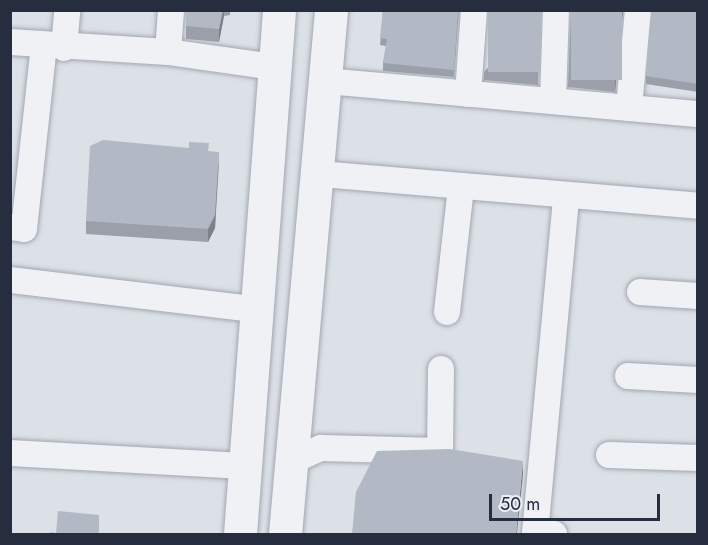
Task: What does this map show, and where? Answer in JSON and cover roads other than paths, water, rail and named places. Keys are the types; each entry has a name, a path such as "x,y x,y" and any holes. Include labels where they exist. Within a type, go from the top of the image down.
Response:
{"street":[{"path":"10,227 24,229 54,46 68,10"},
{"path":"168,52 171,10"},
{"path":"240,534 253,309 279,10"},
{"path":"285,534 289,462 320,174 332,10"},
{"path":"468,94 474,10"},
{"path":"553,100 556,10"},
{"path":"629,108 638,10"},
{"path":"10,42 168,52 273,67"},
{"path":"326,81 698,114"},
{"path":"320,174 566,198 698,206"},
{"path":"447,312 461,188"},
{"path":"554,534 536,533 566,198"},
{"path":"10,280 253,309"},
{"path":"640,292 698,296"},
{"path":"289,462 321,448 440,451 441,369"},
{"path":"628,376 698,380"},
{"path":"10,453 244,466"},
{"path":"609,455 698,458"}]}
